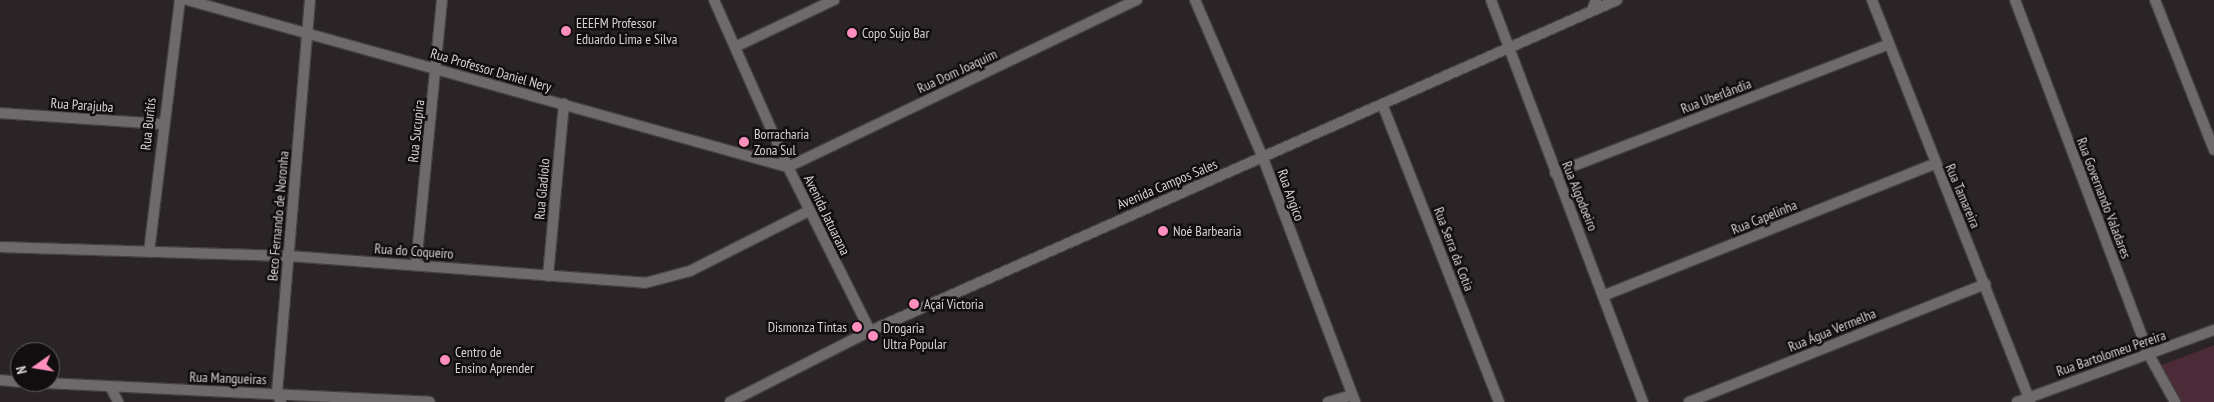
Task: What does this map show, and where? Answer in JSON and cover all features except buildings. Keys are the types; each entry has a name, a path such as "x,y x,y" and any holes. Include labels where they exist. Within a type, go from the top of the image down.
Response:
{"street":[{"name":"Rua Buritís","path":"149,252 161,124 180,0"},
{"name":"Rua Professor Daniel Nery","path":"187,0 788,166"},
{"name":"Beco Fernando de Noronha","path":"279,398 310,0"},
{"name":"Rua Sucupira","path":"416,265 442,0"},
{"name":"Avenida Jatuarana","path":"714,0 809,211 870,331"},
{"path":"736,47 834,0"},
{"name":"Rua Dom Joaquim","path":"788,166 1137,0"},
{"name":"Rua Angico","path":"1195,0 1263,158 1354,398"},
{"name":"Rua Algodoeiro","path":"1491,0 1511,47 1555,173 1604,295 1643,402"},
{"path":"1592,10 1596,0"},
{"name":"Avenida Campos Sales","path":"730,402 870,331 1383,106 1617,0"},
{"name":"Rua Tamareira","path":"1872,0 1887,45 1934,164 1985,284 2029,399"},
{"name":"Rua Governando Valadares","path":"2015,0 2149,355 2175,402"},
{"path":"2155,0 2214,150"},
{"name":"Rua Uberlândia","path":"1555,173 1887,45"},
{"name":"Rua Gladíolo","path":"548,276 564,104"},
{"name":"Rua Serra da Cotia","path":"1383,106 1499,402"},
{"name":"Rua Parajuba","path":"0,113 161,124"},
{"name":"Rua Capelinha","path":"1604,295 1934,164"},
{"name":"Rua do Coqueiro","path":"0,246 289,256 548,276 613,283 672,278 809,211"},
{"name":"Rua Água Vermelha","path":"1690,402 1985,284"},
{"name":"Rua Bartolomeu Pereira","path":"2017,402 2214,330"},
{"name":"Rua Mangueiras","path":"60,384 279,398 430,402"},
{"path":"112,388 118,402"},
{"path":"1328,402 1354,398"}],"shaded area":[{"path":"2214,345 2214,402 2176,402 2152,369"}],"place":[{"name":"EEEFM Professor Eduardo Lima e Silva","path":"566,31"},
{"name":"Copo Sujo Bar","path":"852,33"},
{"name":"Borracharia Zona Sul","path":"744,142"},
{"name":"Noé Barbearia","path":"1163,231"},
{"name":"Açaí Victoria","path":"914,304"},
{"name":"Dismonza Tintas","path":"857,327"},
{"name":"Drogaria Ultra Popular","path":"873,336"},
{"name":"Centro de Ensino Aprender","path":"445,360"}]}
